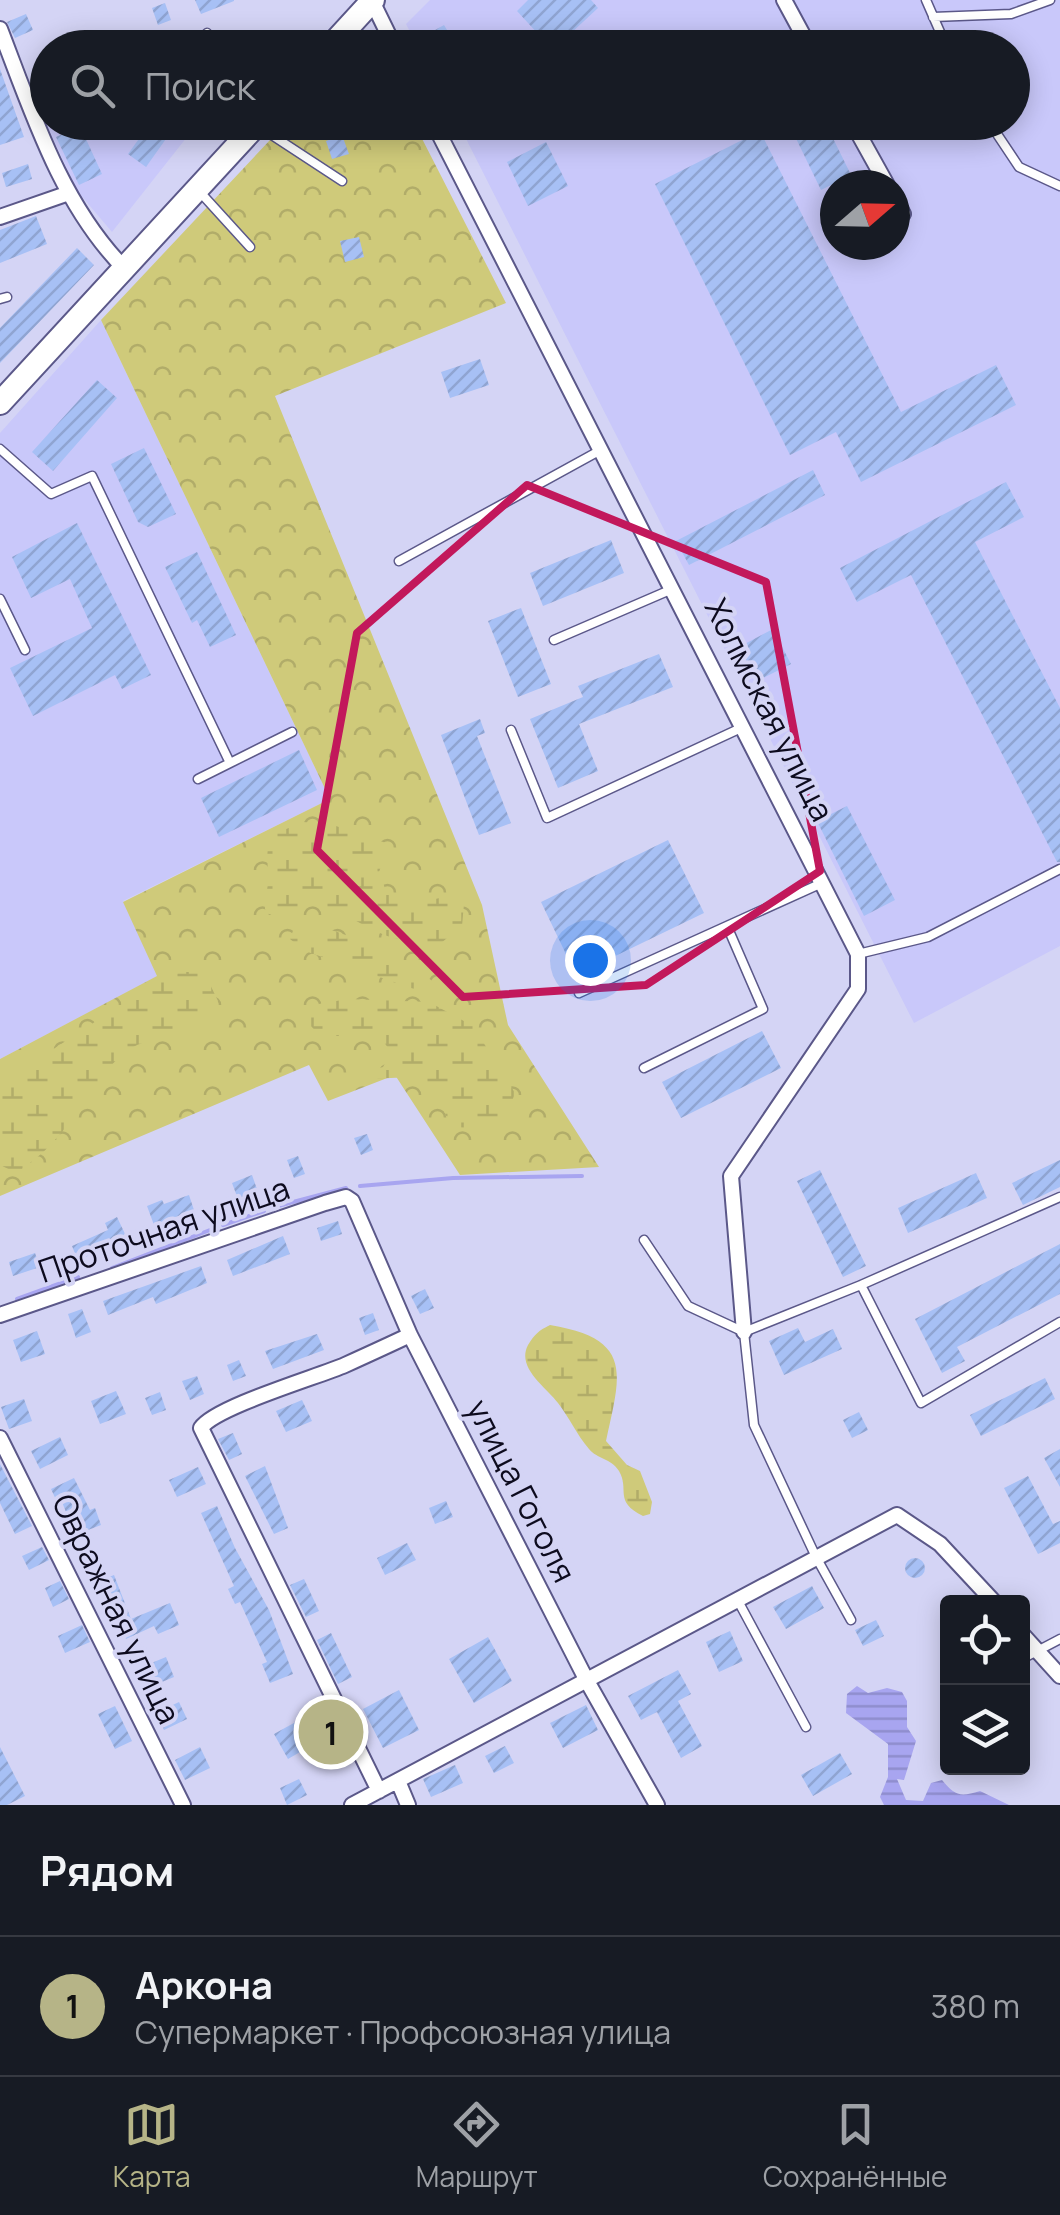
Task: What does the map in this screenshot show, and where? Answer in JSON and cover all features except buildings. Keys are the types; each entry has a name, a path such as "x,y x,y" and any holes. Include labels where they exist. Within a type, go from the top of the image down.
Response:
{"main road":[{"path":"344,30 372,0"},
{"path":"8,395 241,140"}],"street":[{"path":"372,0 387,30"},
{"path":"784,0 800,30"},
{"path":"0,29 30,109"},
{"path":"44,140 69,193 104,247 124,268"},
{"name":"Холмская улица","path":"442,140 858,954"},
{"path":"862,140 879,170"},
{"path":"0,217 69,193"},
{"path":"744,1332 731,1176 858,989 858,954"},
{"name":"Проточная улица","path":"0,1316 346,1197"},
{"name":"улица Гоголя","path":"346,1197 359,1214 410,1335 587,1681 657,1805"},
{"path":"379,1791 201,1428 204,1422 226,1411 410,1335"},
{"name":"Овражная улица","path":"0,1438 182,1805"},
{"path":"352,1805 897,1515 940,1544 987,1595"},
{"path":"1030,1643 1060,1676"},
{"path":"398,1780 408,1805"}],"lane":[{"path":"926,0 939,30"},
{"path":"933,17 1012,14 1050,0"},
{"path":"281,140 342,181"},
{"path":"1001,140 1019,166 1060,186"},
{"path":"198,189 250,247"},
{"path":"0,450 51,494 92,476 230,763"},
{"path":"398,561 599,451"},
{"path":"554,640 670,590"},
{"path":"0,599 26,650"},
{"path":"510,730 547,818 742,728"},
{"path":"198,779 292,732"},
{"path":"858,954 928,937 1060,869"},
{"path":"579,993 822,883"},
{"path":"644,1068 763,1009 727,926"},
{"path":"644,1240 688,1306 744,1332 1060,1197"},
{"path":"861,1285 920,1403 1060,1322"},
{"path":"744,1332 754,1425 816,1558 851,1620"},
{"path":"737,1600 806,1727"},
{"path":"1030,1653 1060,1639"}],"highlighted area":[{"path":"527,485 766,582 820,871 646,985 463,997 317,850 357,633"}],"shaded area":[{"path":"430,0 1060,0 1060,946 914,1023 467,140 1030,140 1030,30 409,30 406,24"},
{"path":"53,140 185,140 112,232 79,193"},
{"path":"101,320 330,799 123,901 158,976 0,1059 0,433"},
{"path":"857,1686 868,1693 887,1688 902,1692 907,1701 907,1727 916,1741 904,1780 897,1779 906,1800 923,1801 931,1783 942,1780 958,1794 980,1791 1009,1805 884,1805 880,1797 888,1777 888,1744 846,1713 847,1694"}],"green space":[{"path":"270,140 423,140 506,303 275,396 482,905 508,1025 599,1167 460,1175 395,1075 328,1101 309,1065 0,1196 0,1059 157,976 123,902 330,799 101,320"},
{"path":"303,822 330,824 389,844 379,872 386,891 418,903 457,894 464,904 462,926 441,943 418,942 377,932 325,907 311,906 275,916 266,913 272,835"},
{"path":"306,924 362,942 447,990 444,996 411,988 305,951 290,939 294,928"},
{"path":"181,972 204,972 218,1001 211,1015 190,1031 139,1044 127,1051 108,1069 45,1150 17,1173 0,1165 0,1084 159,980"},
{"path":"348,999 429,1002 473,1026 515,1093 505,1120 479,1128 452,1127 435,1094 412,1077 369,1079 364,1072 383,1067 391,1052 381,1038 319,1035 303,1017 313,1005"},
{"path":"550,1325 577,1331 609,1350 617,1379 606,1441 627,1465 640,1471 652,1502 650,1514 643,1516 628,1505 619,1471 589,1449 529,1369 525,1353 528,1345"}],"waterway":[{"path":"360,1186 453,1178 582,1176"},
{"path":"278,1206 346,1188"},
{"path":"223,1225 264,1211"},
{"path":"112,1268 210,1230"},
{"path":"17,1299 78,1277"}],"place":[{"name":"Аркона","path":"331,1732"}]}
